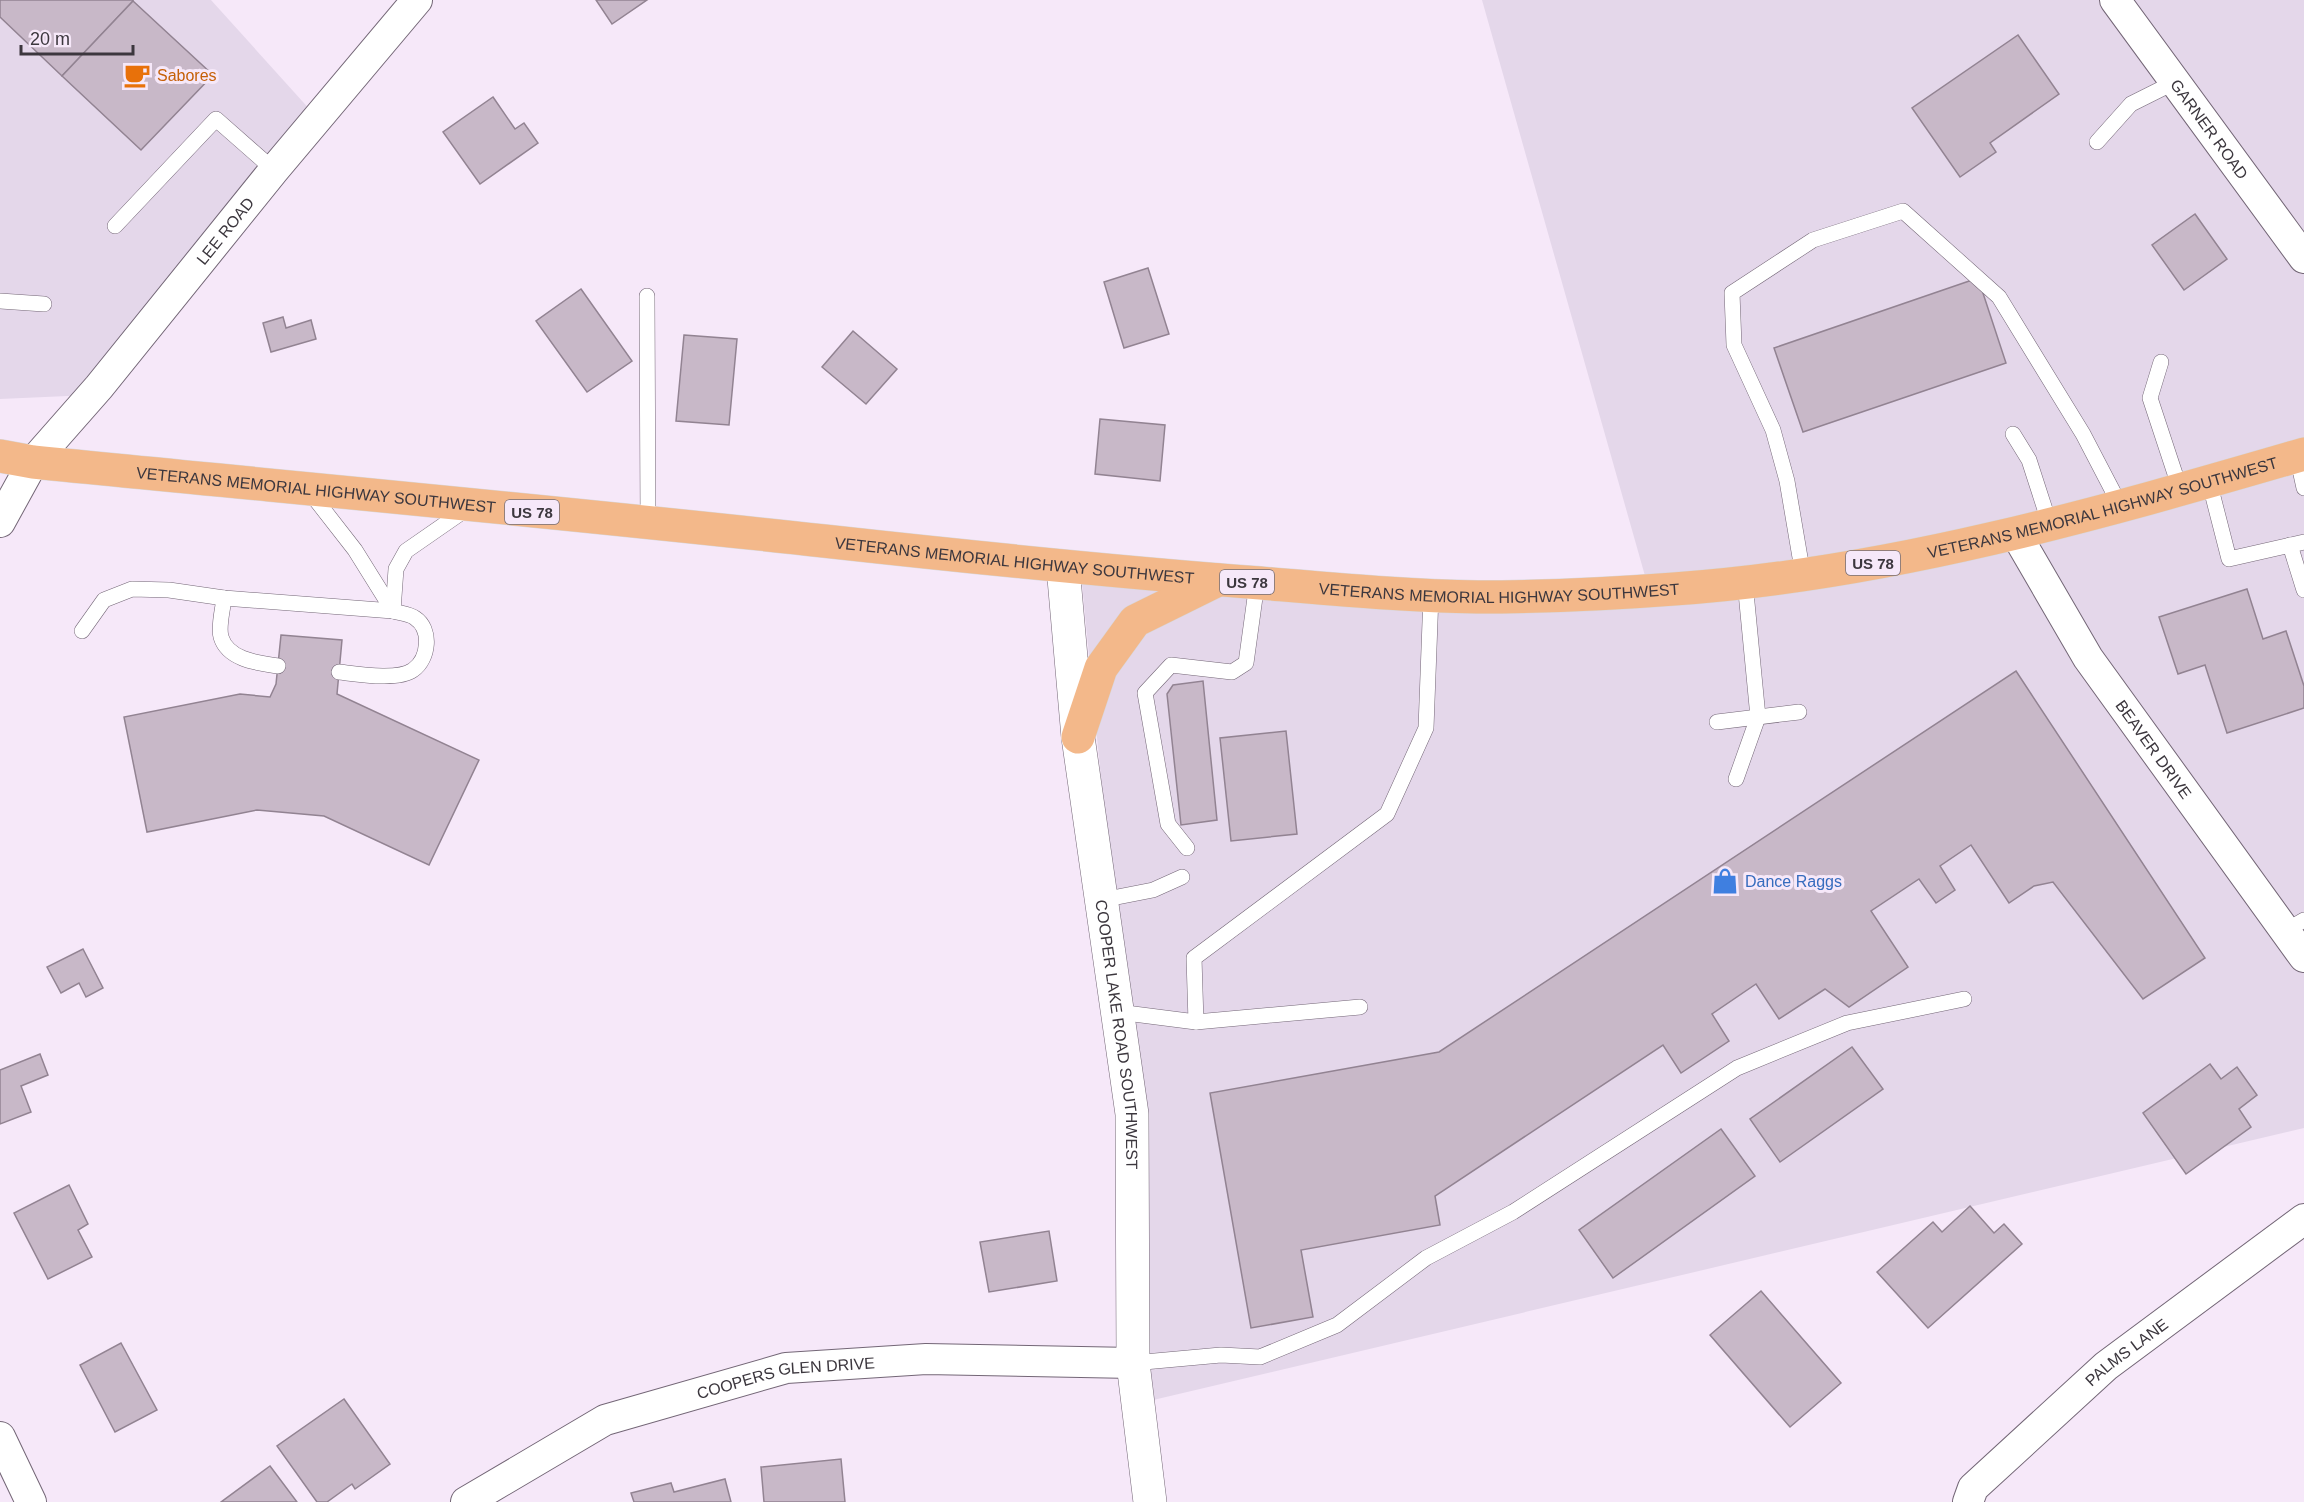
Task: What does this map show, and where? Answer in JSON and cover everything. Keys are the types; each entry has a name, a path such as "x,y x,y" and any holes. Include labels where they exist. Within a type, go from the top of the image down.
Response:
{"main road":[{"name":"VETERANS MEMORIAL HIGHWAY SOUTHWEST","path":"0,456 33,462 1063,567 1380,593 1476,597 1680,589 1803,574 1913,556 2016,534 2301,455"},
{"path":"1078,737 1101,668 1135,621 1218,580"}],"street":[{"name":"LEE ROAD","path":"0,522 33,462 99,387 274,170 417,0"},
{"name":"GARNER ROAD","path":"2115,0 2304,258"},
{"name":"BEAVER DRIVE","path":"2016,534 2088,658 2294,926 2304,957"},
{"name":"COOPER LAKE ROAD SOUTHWEST","path":"1063,567 1078,737 1132,1114 1133,1363 1150,1502"},
{"name":"PALMS LANE","path":"1968,1502 1973,1488 2106,1366 2304,1219"},
{"name":"COOPERS GLEN DRIVE","path":"466,1502 604,1420 786,1368 926,1359 1133,1363"},
{"path":"0,1437 31,1502"}],"lane":[{"path":"2097,142 2131,104 2175,82"},
{"path":"115,226 216,119 274,170"},
{"path":"1803,574 1786,482 1773,430 1734,345 1732,293 1812,240 1904,211 1999,297 2083,434 2120,505"},
{"path":"647,296 648,523"},
{"path":"0,301 44,304"},
{"path":"2161,362 2150,398 2229,560 2297,543 2304,590"},
{"path":"2013,434 2029,460 2050,525"},
{"path":"2301,455 2304,488"},
{"path":"307,489 356,550 393,611"},
{"path":"393,611 396,569 406,551 471,506"},
{"path":"1736,779 1758,717 1745,582"},
{"path":"1187,848 1168,825 1145,693 1171,665 1232,672 1246,663 1257,583"},
{"path":"82,631 104,600 132,589 169,590 224,598 393,611 415,617 426,629 427,646 422,660 412,671 398,675 373,676 339,672"},
{"path":"1196,1022 1194,958 1387,814 1426,728 1431,595"},
{"path":"224,598 220,635 226,648 242,658 278,666"},
{"path":"1717,722 1799,712"},
{"path":"1102,900 1153,890 1182,877"},
{"path":"1133,1363 1221,1355 1260,1357 1337,1325 1426,1258 1513,1212 1737,1068 1847,1023 1964,999"},
{"path":"1118,1012 1196,1022 1360,1007"}],"shaded area":[{"path":"0,0 211,0 322,123 90,395 0,399"},
{"path":"1482,0 2304,0 2304,1128 1132,1405 1112,891 1081,573 1649,590"}],"building":[{"path":"0,0 133,1 62,76 0,17"},
{"path":"596,0 647,0 612,24"},
{"name":"Sabores","path":"133,1 213,75 141,150 62,76"},
{"path":"2018,35 2059,94 1990,143 1996,152 1960,177 1912,108"},
{"path":"493,97 515,129 524,123 538,143 480,184 443,132"},
{"path":"2195,214 2227,259 2184,290 2152,245"},
{"path":"1148,268 1169,334 1124,348 1104,282"},
{"path":"1978,278 2006,363 1803,432 1774,348"},
{"path":"581,289 632,361 587,392 536,321"},
{"path":"283,317 286,328 311,320 316,339 271,352 263,323"},
{"path":"853,331 897,369 866,404 822,367"},
{"path":"684,335 737,339 729,425 676,421"},
{"path":"1100,419 1165,425 1160,481 1095,474"},
{"path":"2247,589 2263,639 2286,631 2304,686 2304,708 2227,733 2205,665 2178,674 2159,617"},
{"path":"281,635 342,640 337,694 479,760 429,865 324,816 257,810 147,832 124,717 240,694 270,697 276,684"},
{"path":"2016,671 2205,958 2143,999 2053,882 2034,886 2009,903 1971,845 1940,866 1955,890 1936,903 1919,879 1871,911 1908,967 1849,1007 1825,989 1779,1019 1756,984 1712,1014 1729,1041 1681,1073 1663,1045 1435,1196 1440,1225 1301,1250 1313,1317 1251,1328 1210,1093 1439,1052"},
{"path":"1203,681 1217,820 1181,825 1167,694 1173,685"},
{"path":"1286,731 1297,834 1231,841 1220,738"},
{"path":"83,949 103,988 86,997 79,983 61,993 47,967"},
{"path":"1852,1047 1883,1089 1780,1162 1750,1119"},
{"path":"40,1054 48,1075 21,1086 31,1112 0,1124 0,1070"},
{"path":"2210,1064 2221,1079 2237,1067 2257,1095 2239,1109 2251,1127 2186,1174 2143,1113"},
{"path":"1721,1129 1755,1176 1613,1278 1579,1230"},
{"path":"69,1185 88,1224 78,1230 92,1257 48,1279 14,1213"},
{"path":"1970,1206 1994,1233 2004,1224 2022,1244 1928,1328 1877,1272 1933,1222 1942,1232"},
{"path":"1049,1231 1057,1281 989,1292 980,1242"},
{"path":"1761,1291 1841,1383 1790,1427 1710,1335"},
{"path":"121,1343 157,1410 115,1432 80,1365"},
{"path":"344,1399 390,1464 355,1489 352,1484 327,1502 317,1502 277,1446"},
{"path":"841,1459 845,1502 764,1502 761,1467"},
{"path":"270,1466 297,1502 221,1502"},
{"path":"725,1479 731,1502 634,1502 631,1493 671,1483 674,1492"}],"place":[{"name":"Sabores","path":"137,75"},
{"name":"Dance Raggs","path":"1725,881"}]}
